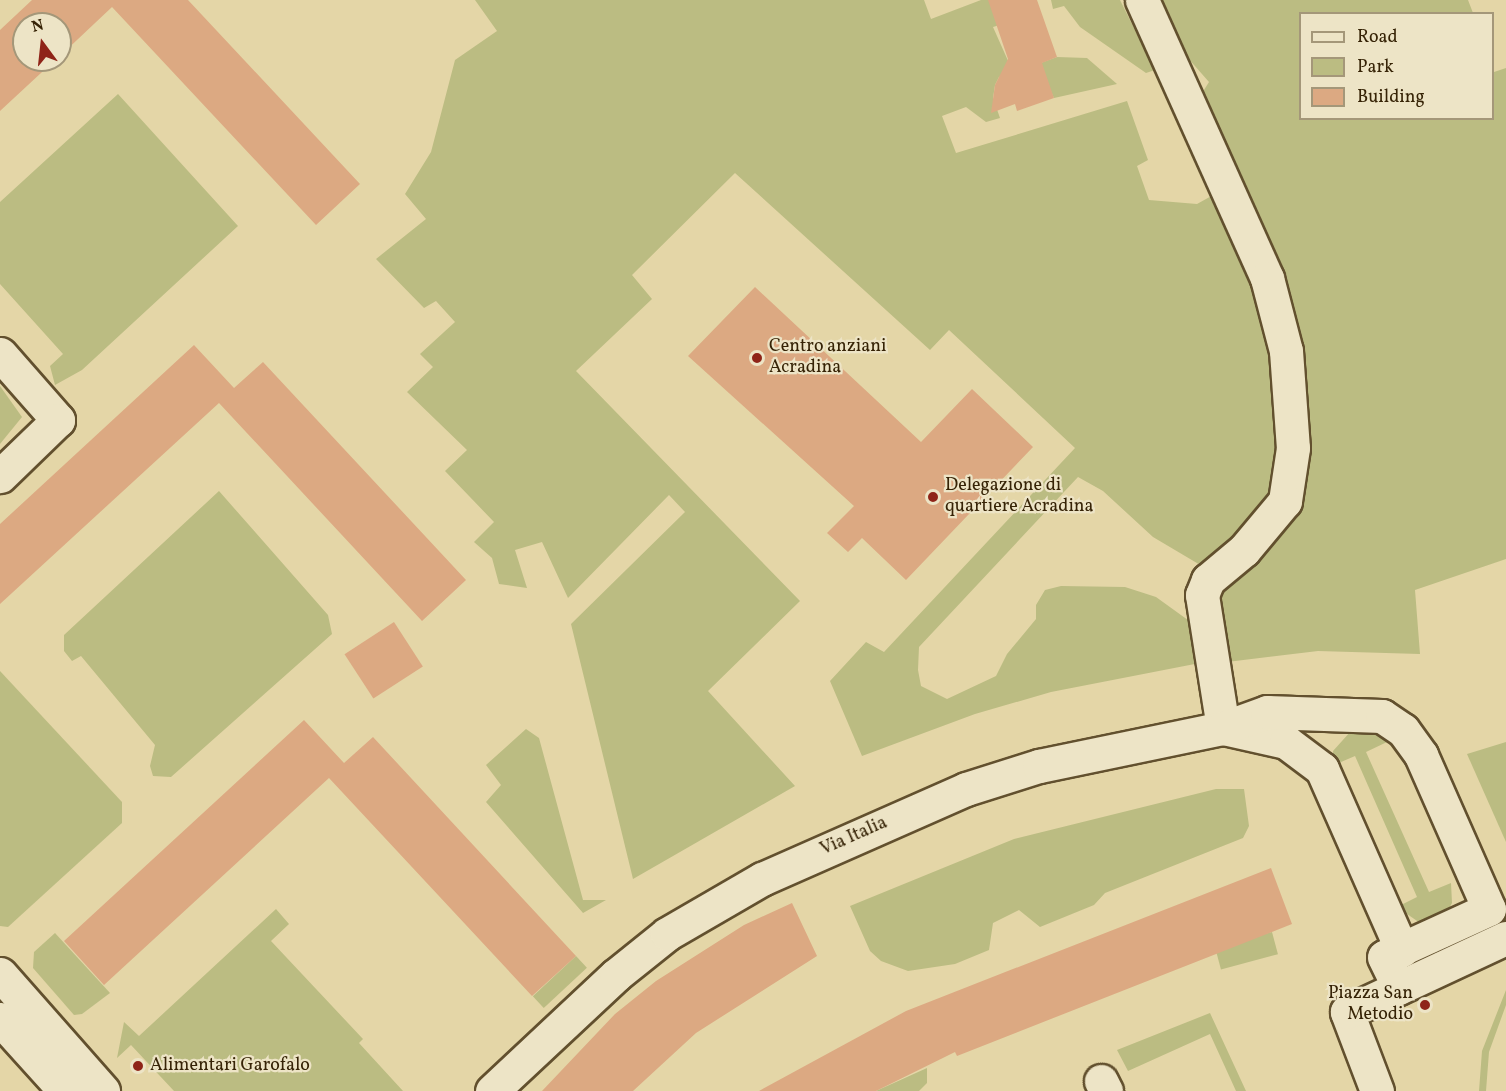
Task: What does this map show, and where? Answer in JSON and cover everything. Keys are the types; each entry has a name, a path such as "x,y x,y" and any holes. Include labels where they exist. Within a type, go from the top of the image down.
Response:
{"street":[{"path":"1142,0 1244,220 1267,278 1286,351 1293,448 1285,501 1244,550 1208,580 1202,595 1223,728 1286,742 1322,769 1402,950 1384,957 1399,988"},
{"path":"0,354 58,420 0,476"},
{"name":"Via Italia","path":"492,1091 667,934 762,879 966,789 1051,763 1223,728 1268,712 1382,716 1403,730 1421,755 1489,909 1402,950"},
{"path":"1377,1091 1347,1012 1506,938"},
{"path":"0,974 103,1091"},
{"path":"0,1018 65,1091"},
{"path":"517,1091 536,1050"}],"green space":[{"path":"475,0 924,0 931,19 981,0 1006,0 1013,21 993,27 1013,72 999,77 995,85 993,98 1000,118 986,122 966,107 942,116 956,153 1127,101 1148,160 1137,166 1149,200 1197,204 1215,194 1267,299 1284,482 1207,569 1153,537 1103,491 1078,477 919,647 918,670 921,686 947,699 996,676 1007,654 1036,619 1036,605 1045,590 1061,586 1125,587 1156,597 1199,628 1205,662 1051,692 975,714 862,756 830,681 866,642 884,652 1075,448 949,330 930,350 735,173 632,275 652,299 576,371 800,601 708,691 795,786 633,879 571,624 685,512 669,495 568,598 542,542 515,550 527,588 499,584 492,558 474,542 494,522 445,471 467,450 407,392 433,367 420,354 455,322 436,301 424,308 376,259 426,219 405,194 431,152 455,60 497,31"},
{"path":"1051,0 1120,0 1155,70 1146,73 1080,27 1064,6 1053,9"},
{"path":"1162,0 1468,0 1473,12 1299,12 1299,120 1494,120 1494,72 1506,68 1506,559 1415,590 1420,654 1318,651 1227,662 1215,593 1263,540 1299,377 1199,98 1209,82 1180,49"},
{"path":"1057,57 1087,58 1117,84 1054,98 1038,64"},
{"path":"118,94 238,226 82,370 55,385 50,366 63,354 0,284 0,202"},
{"path":"0,386 22,417 0,444"},
{"path":"219,491 328,615 332,634 171,777 153,776 150,766 155,745 81,656 72,661 64,651 64,635"},
{"path":"0,671 122,802 122,823 8,927 0,926"},
{"path":"526,729 539,738 583,900 606,900 583,913 486,802 501,785 486,765"},
{"path":"1351,731 1377,732 1387,742 1366,752 1429,892 1451,883 1452,903 1446,914 1420,923 1397,907 1417,897 1355,756 1334,765 1333,751"},
{"path":"1506,742 1506,842 1467,754"},
{"path":"1216,789 1244,789 1249,826 1243,838 1105,893 1094,905 1040,927 1019,910 993,923 989,950 955,964 908,971 881,961 870,951 850,906 1014,839"},
{"path":"276,909 289,924 271,941 363,1039 359,1043 403,1091 174,1091 131,1045 117,1058 124,1022 139,1036"},
{"path":"1272,932 1278,954 1221,969 1215,947"},
{"path":"55,933 110,993 82,1014 74,1015 33,968 34,952"},
{"path":"576,956 587,968 544,1008 533,996"},
{"path":"1506,990 1506,1005 1489,1052 1486,1091 1479,1091 1482,1051"},
{"path":"1210,1013 1246,1091 1236,1091 1210,1034 1128,1071 1117,1050"},
{"path":"927,1068 927,1083 919,1091 876,1091"}],"building":[{"path":"32,0 188,0 360,184 316,225 112,7 72,45 72,12 19,12"},
{"path":"988,0 1037,0 1057,57 1042,63 1054,98 1017,111 1015,104 991,113 995,85 1008,59"},
{"path":"12,19 12,72 42,72 0,111 0,30"},
{"path":"755,287 921,442 972,389 1033,447 906,580 862,538 848,552 827,533 854,506 688,356"},
{"path":"194,345 234,388 263,362 466,580 422,621 219,403 0,604 0,524"},
{"path":"394,622 423,666 373,699 345,654"},
{"path":"304,720 344,763 373,737 576,956 532,996 329,778 104,985 64,941"},
{"path":"1271,868 1292,924 957,1056 955,1052 876,1091 759,1091 906,1011"},
{"path":"792,903 817,956 696,1033 633,1091 542,1091 615,1014 656,981 744,925"}],"place":[{"name":"Centro anziani Acradina","path":"757,358"},
{"name":"Delegazione di quartiere Acradina","path":"933,497"},
{"name":"Piazza San Metodio","path":"1425,1005"},
{"name":"Alimentari Garofalo","path":"138,1066"}]}
